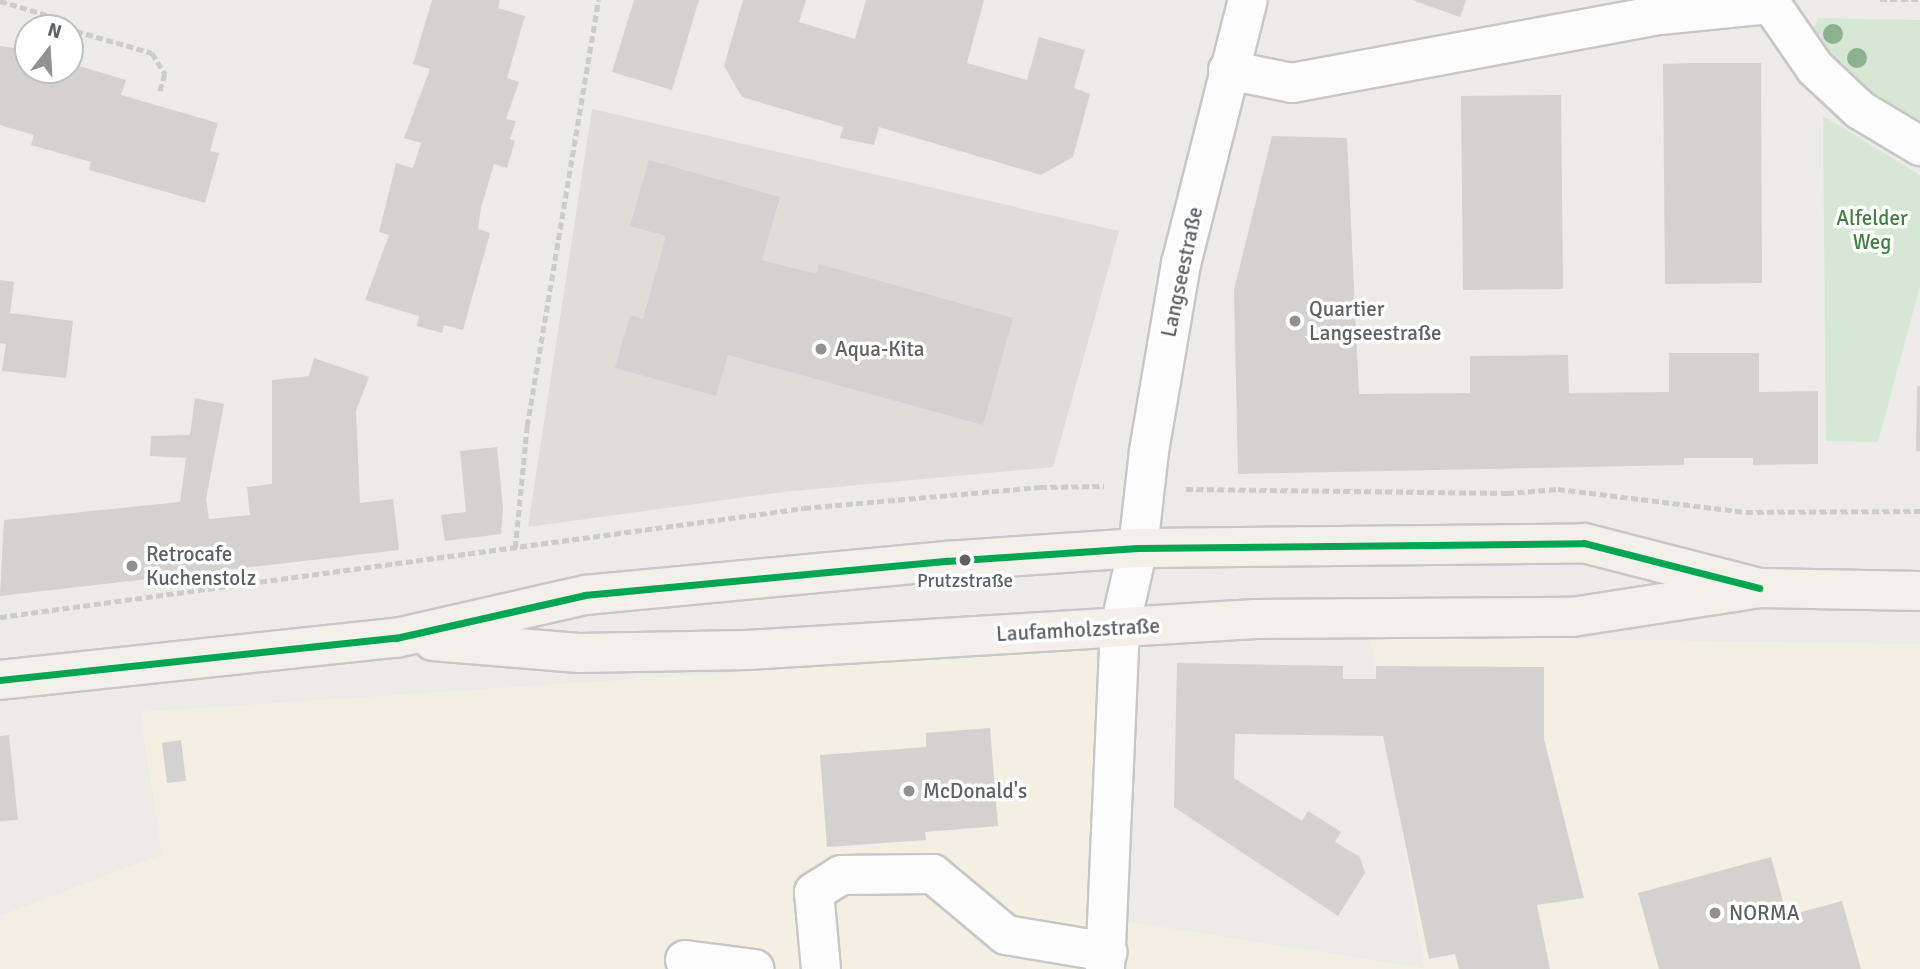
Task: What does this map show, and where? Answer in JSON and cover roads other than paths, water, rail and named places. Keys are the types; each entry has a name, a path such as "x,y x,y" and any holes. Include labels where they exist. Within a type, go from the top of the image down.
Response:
{"main road":[{"name":"Laufamholzstraße","path":"0,680 396,638 584,595 946,561 1138,548 1584,543 1759,588"},
{"name":"Laufamholzstraße","path":"396,638 579,653 747,650 1255,619 1572,617 1759,588 1920,591"}],"street":[{"name":"Langseestraße","path":"1138,548 1172,310 1228,69 1248,0"},
{"path":"1228,69 1292,83 1660,15 1770,4 1815,68 1860,110 1920,146"},
{"path":"821,969 814,892 841,875 933,874 1006,935 1106,961 1121,627 1138,548"},
{"path":"685,960 754,969"}],"place":[{"name":"Quartier Langseestraße","path":"1295,321"},
{"name":"Aqua-Kita","path":"821,349"},
{"name":"Prutzstraße","path":"965,560"},
{"name":"Retrocafe Kuchenstolz","path":"132,566"},
{"name":"McDonald's","path":"909,791"},
{"name":"NORMA","path":"1715,913"}],"park label":[{"name":"Alfelder Weg","path":"1872,230"}]}
